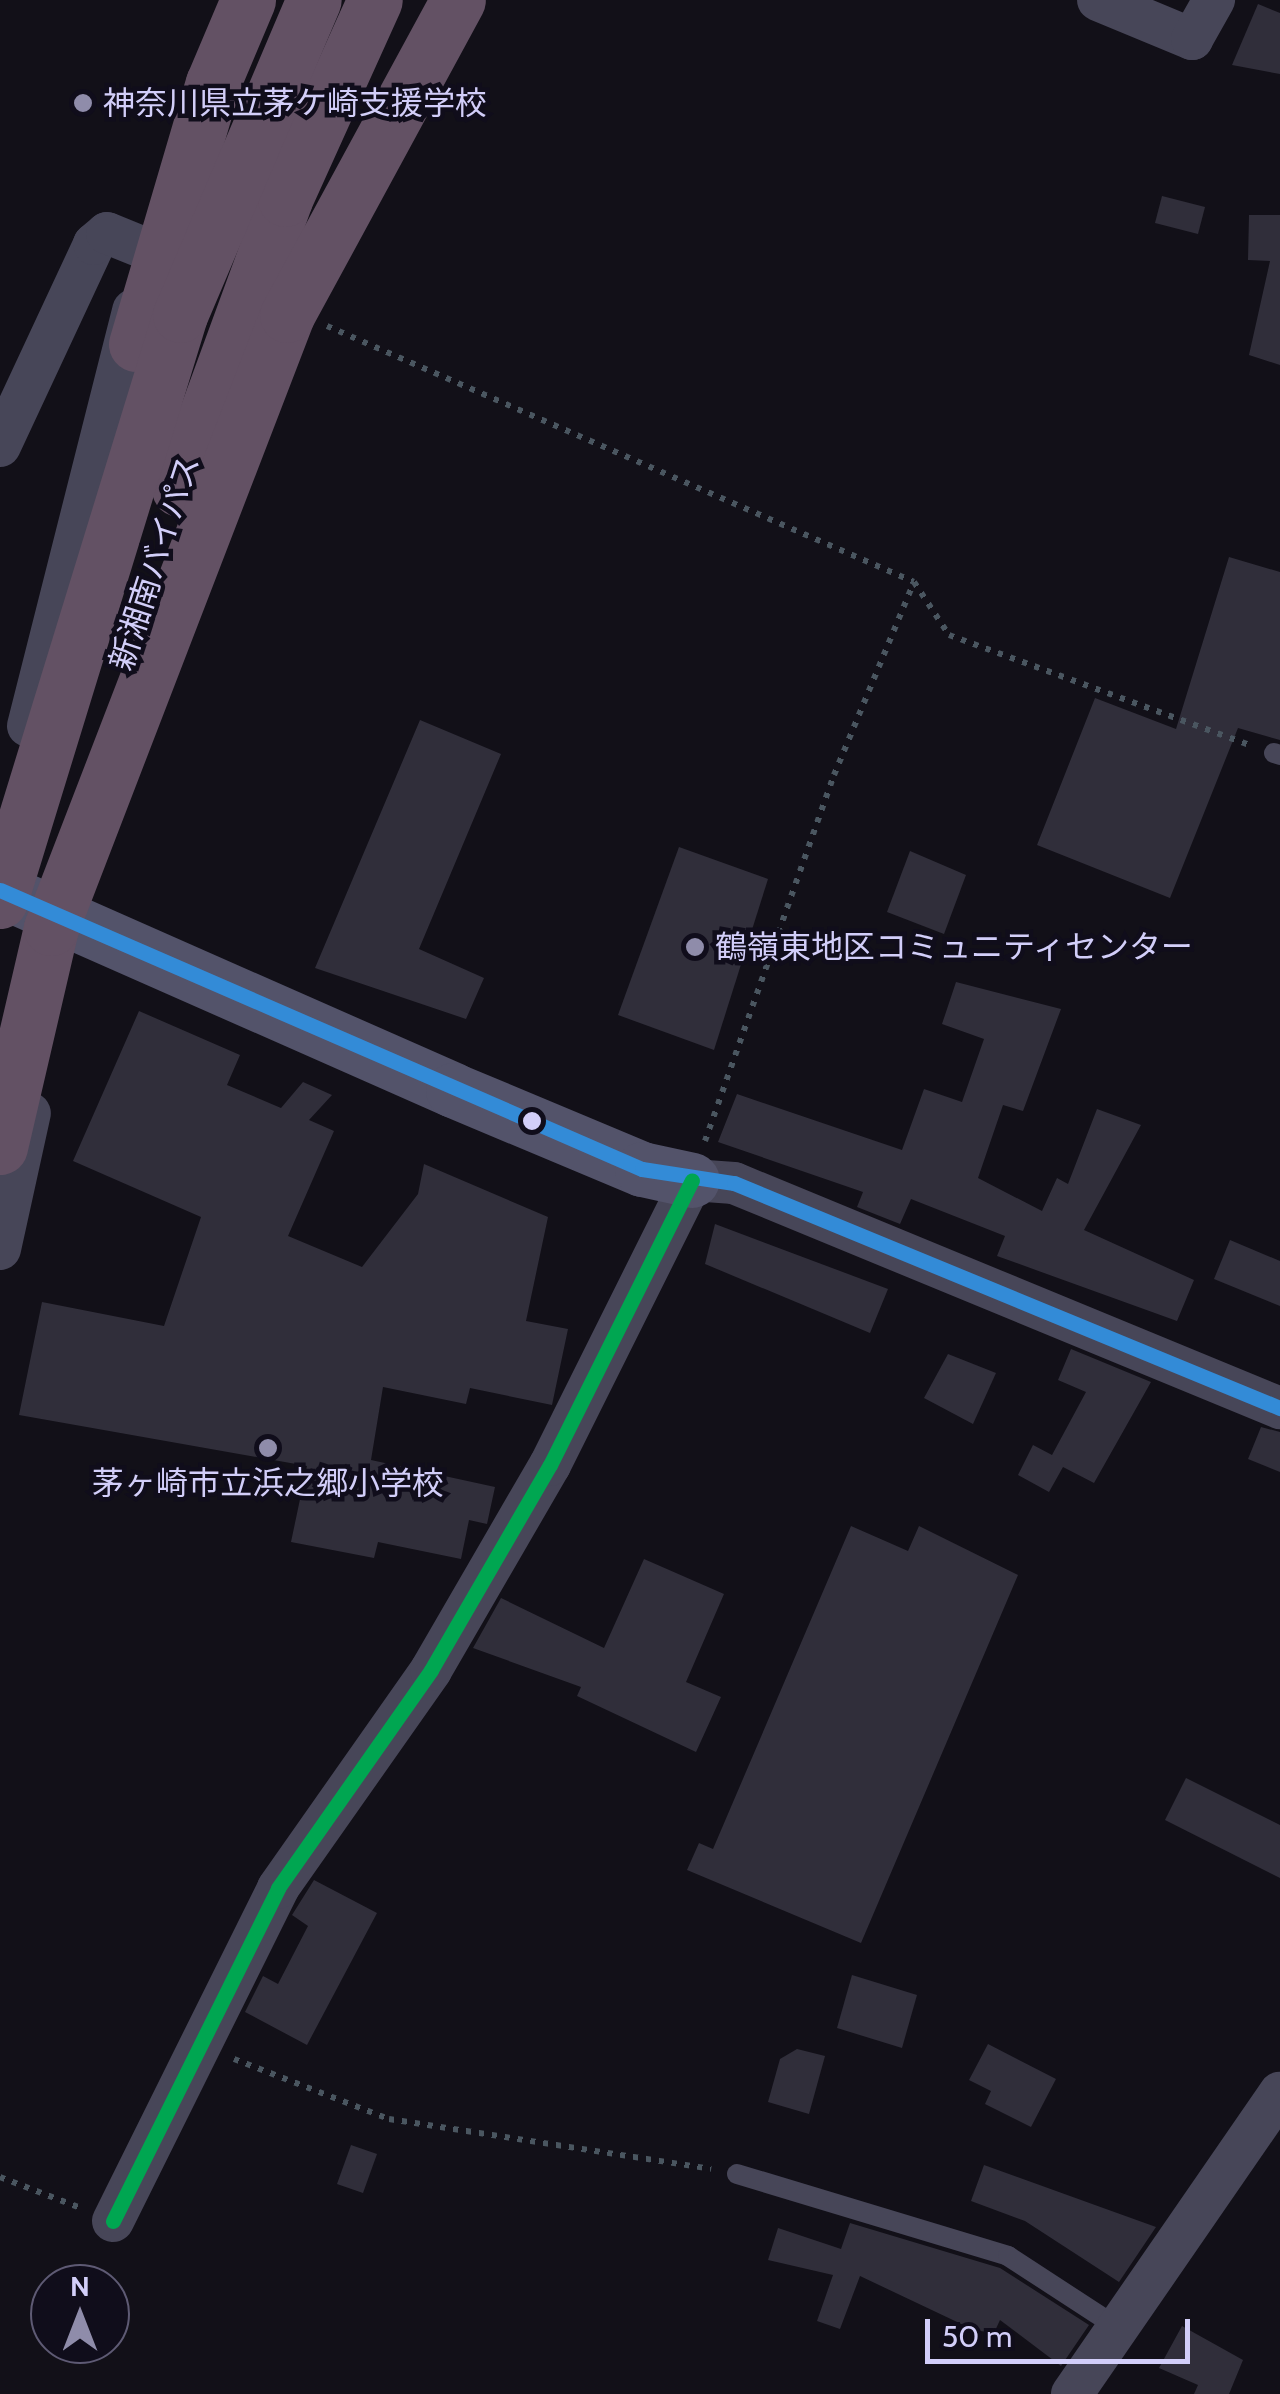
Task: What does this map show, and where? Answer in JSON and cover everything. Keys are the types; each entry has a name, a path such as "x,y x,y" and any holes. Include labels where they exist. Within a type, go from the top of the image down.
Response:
{"highway":[{"path":"0,896 163,244 247,0"},
{"name":"新湘南バイパス","path":"0,896 180,314 314,0"},
{"name":"新湘南バイパス","path":"0,1147 66,927 204,411 375,0"},
{"path":"66,927 286,314 458,0"}],"street":[{"path":"0,838 148,250 247,0"},
{"path":"0,1249 66,927 303,315 450,0"},
{"path":"1098,0 1192,39 1214,0"},
{"path":"0,446 94,244 108,233 148,250"},
{"path":"0,896 642,1169 692,1180 734,1182 1280,1408"},
{"path":"113,2221 198,2041 278,1888 431,1670 550,1465 692,1180"},
{"path":"1072,2394 1280,2093"}],"lane":[{"path":"737,2174 1008,2256 1120,2328"}],"path":[{"path":"303,315 914,582 950,635 1277,754"},
{"path":"692,1180 834,775 914,582"},
{"path":"198,2041 302,2091 389,2119 737,2174"},
{"path":"0,2177 113,2221"}],"building":[{"path":"1258,4 1280,13 1280,74 1232,65"},
{"path":"1162,196 1205,207 1198,234 1155,223"},
{"path":"1249,215 1280,215 1280,365 1249,355 1270,261 1248,260"},
{"path":"1229,557 1280,572 1280,740 1238,728 1170,898 1037,845 1095,698 1176,729"},
{"path":"420,720 501,754 419,949 484,978 466,1019 315,968"},
{"name":"鶴嶺東地区コミュニティセンター","path":"679,847 768,879 714,1050 618,1015"},
{"path":"910,851 966,875 944,934 887,912"},
{"path":"956,982 1061,1009 1023,1111 1003,1105 978,1178 1042,1211 1057,1178 1068,1184 1097,1109 1141,1125 1084,1230 1194,1280 1177,1321 997,1256 1005,1236 911,1199 900,1224 857,1207 863,1192 718,1142 737,1094 902,1150 924,1089 962,1102 984,1039 942,1024"},
{"path":"139,1011 240,1055 227,1085 281,1108 303,1082 332,1095 309,1120 334,1131 288,1236 362,1267 418,1194 424,1164 548,1217 526,1321 568,1329 552,1405 470,1388 466,1404 383,1387 371,1460 495,1487 487,1524 469,1520 461,1559 378,1542 374,1558 291,1542 307,1466 19,1415 42,1302 164,1326 201,1217 73,1161"},
{"path":"715,1224 888,1289 870,1333 705,1264"},
{"path":"1230,1240 1280,1261 1280,1306 1214,1279"},
{"path":"1071,1349 1151,1382 1094,1483 1063,1467 1049,1492 1018,1475 1033,1445 1052,1455 1086,1392 1058,1380"},
{"path":"948,1354 996,1373 973,1424 924,1398"},
{"path":"1261,1427 1280,1432 1280,1472 1248,1459"},
{"path":"851,1526 908,1551 919,1526 1018,1575 861,1943 687,1870 699,1843 713,1849"},
{"path":"644,1559 724,1594 686,1682 721,1697 696,1752 577,1696 581,1687 473,1648 501,1598 604,1648"},
{"path":"1186,1778 1280,1825 1280,1878 1165,1820"},
{"path":"314,1880 377,1913 307,2045 245,2012 263,1976 278,1984 308,1926 292,1915"},
{"path":"852,1975 917,1995 902,2048 837,2028"},
{"path":"988,2044 1056,2079 1031,2127 985,2104 991,2091 969,2080"},
{"path":"797,2049 825,2056 809,2114 768,2102 780,2059"},
{"path":"351,2145 377,2154 363,2193 337,2184"},
{"path":"984,2165 1156,2227 1119,2282 1025,2221 971,2201"},
{"path":"850,2223 1000,2268 1089,2325 1061,2366 1000,2320 994,2333 974,2330 860,2276 840,2329 817,2321 833,2275 768,2260 778,2228 841,2249"},
{"path":"1182,2326 1243,2360 1229,2394 1194,2394 1198,2385 1159,2368"}],"transit line":[{"path":"0,890 642,1169 734,1183 1280,1408"},
{"path":"113,2221 278,1888 431,1670 550,1465 692,1180"}],"place":[{"name":"神奈川県立茅ケ崎支援学校","path":"83,103"},
{"name":"鶴嶺東地区コミュニティセンター","path":"695,947"},
{"name":"茅ヶ崎市立浜之郷小学校","path":"268,1448"}]}
